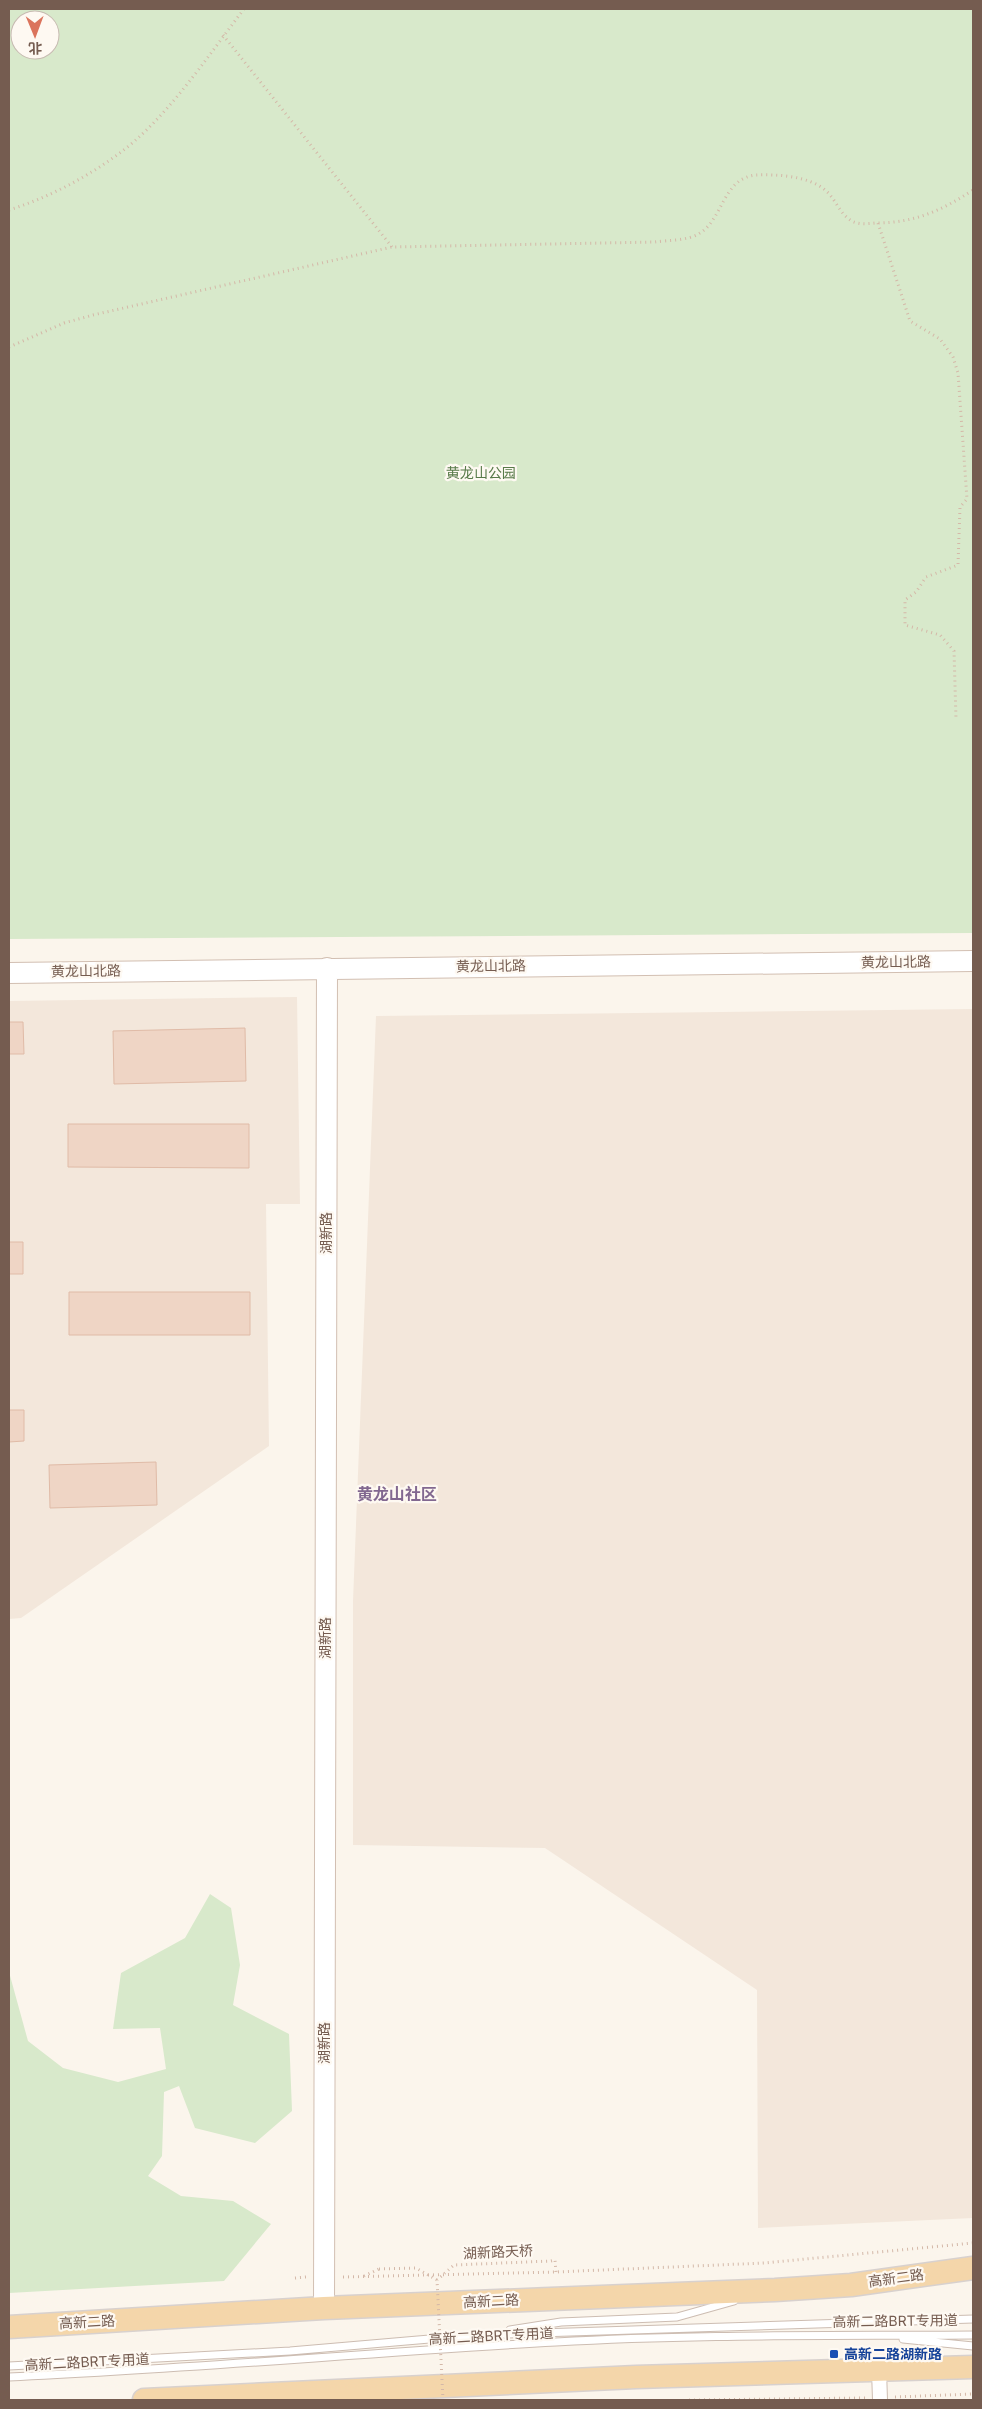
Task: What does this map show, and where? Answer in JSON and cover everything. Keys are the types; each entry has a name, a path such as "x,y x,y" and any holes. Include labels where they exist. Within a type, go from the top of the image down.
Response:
{"main road":[{"name":"高新二路","path":"9,2327 324,2308 775,2290 851,2285 973,2268"},
{"path":"144,2400 320,2396 636,2377 973,2367"}],"street":[{"name":"黄龙山北路","path":"9,972 973,961"},
{"name":"湖新路","path":"324,2308 327,968"},
{"path":"879,2370 880,2399"}],"lane":[{"path":"476,2335 561,2322 677,2317 775,2290"},
{"name":"高新二路BRT专用道","path":"9,2366 290,2351 476,2335 973,2318"},
{"name":"高新二路BRT专用道","path":"9,2377 328,2359 557,2342 973,2335"},
{"path":"870,2336 973,2346"}],"path":[{"path":"9,210 30,203 72,183 118,154 151,124 244,9"},
{"path":"223,36 392,247"},
{"path":"9,347 64,323 93,315 392,247 655,242 700,234 712,220 733,187 742,180 755,175 797,178 813,183 825,190 849,219 859,224 908,222 952,204 973,190"},
{"path":"878,223 910,321 940,338 953,357 958,373 968,499 960,507 958,565 926,577 916,592 905,600 905,625 940,635 954,651 956,719"},
{"path":"442,2400 437,2280 416,2268 379,2268 364,2276 556,2272 764,2263 973,2242"},
{"name":"湖新路天桥","path":"437,2280 454,2265 555,2260 556,2272"},
{"path":"689,2400 880,2399 973,2394"}],"shaded area":[{"path":"297,997 300,1204 266,1204 269,1446 21,1618 9,1619 9,1001"},
{"path":"973,1009 973,2218 758,2228 757,1990 545,1848 353,1845 353,1601 376,1016"}],"green space":[{"name":"黄龙山公园","path":"9,9 973,9 973,933 9,939"},
{"path":"210,1894 231,1908 240,1965 233,2005 289,2034 292,2111 255,2143 195,2128 179,2086 164,2092 162,2156 148,2176 181,2196 233,2201 271,2224 224,2281 9,2293 9,1972 28,2041 63,2068 118,2082 166,2069 160,2028 113,2029 121,1973 185,1938"}],"building":[{"path":"9,1022 23,1022 24,1054 9,1054"},
{"path":"245,1028 246,1081 114,1084 113,1031"},
{"path":"68,1124 249,1124 249,1168 68,1167"},
{"path":"9,1242 23,1242 23,1274 9,1274"},
{"path":"69,1292 250,1292 250,1335 69,1335"},
{"path":"9,1410 24,1410 24,1441 9,1442"},
{"path":"156,1462 157,1505 50,1508 49,1465"}],"place":[{"name":"高新二路湖新路","path":"834,2354"}],"district":[{"name":"黄龙山社区","path":"397,1494"}]}
